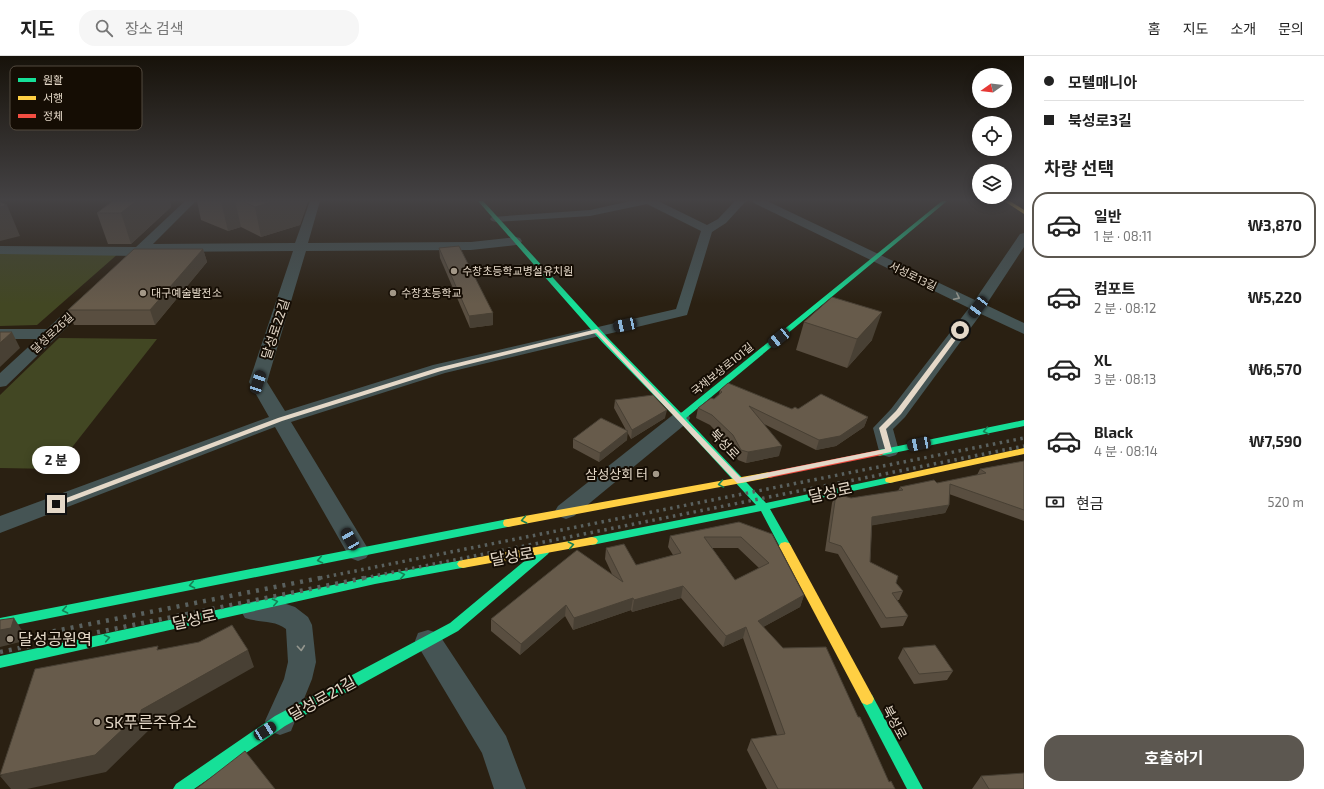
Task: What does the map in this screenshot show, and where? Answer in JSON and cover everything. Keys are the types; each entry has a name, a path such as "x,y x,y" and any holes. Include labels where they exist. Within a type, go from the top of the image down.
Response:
{"street":[{"path":"122,267 155,235"},
{"name":"달성로22길","path":"305,235 258,382 358,552"},
{"name":"북성로","path":"511,235 597,331 764,507 915,789"},
{"path":"0,525 280,419 439,369 682,312 705,235"},
{"name":"서성로13길","path":"829,235 1024,329"},
{"name":"국채보상로101길","path":"681,418 904,235"},
{"path":"889,451 882,428 898,413 978,307 1024,237"},
{"path":"0,250 471,246 516,241"},
{"name":"달성로26길","path":"0,382 100,288"},
{"path":"0,334 51,334"},
{"path":"566,511 681,418"},
{"path":"0,623 566,511 740,481 1024,423"},
{"name":"달성로","path":"0,662 375,580 545,550 764,507 1024,451"},
{"name":"달성로21길","path":"181,789 280,721 454,627 545,550"},
{"path":"231,612 263,611 286,614 298,625 302,662 298,679 280,721"},
{"path":"428,641 495,746 510,789"}],"green space":[{"path":"0,252 119,253 37,325 0,326"},
{"path":"59,338 157,339 55,469 0,468 0,395"}],"building":[{"path":"459,246 493,313 469,316 439,248"},
{"path":"134,249 203,249 150,310 68,310"},
{"path":"832,297 882,312 857,339 804,322"},
{"path":"0,332 12,332 0,343"},
{"path":"728,383 792,409 795,407 798,409 821,394 868,417 840,436 819,440 749,406 782,446 748,452 741,450 733,435 712,415 698,408 711,398 714,399 722,392 720,390"},
{"path":"653,395 667,410 632,430 615,400"},
{"path":"601,418 628,431 600,453 573,439"},
{"path":"1024,461 1024,510 950,484 949,505 872,517 870,562 898,576 896,583 903,591 892,593 908,616 886,618 841,546 829,542 836,494 851,498 903,490 900,487 934,480 937,483 986,473 980,469"},
{"path":"739,522 772,534 804,595 758,621 783,648 826,647 858,717 860,717 889,782 891,781 895,789 778,789 751,739 785,734 746,627 726,636 683,586 634,600 633,598 574,618 566,605 521,644 491,619 577,550 623,582 606,548 624,544 636,565 681,553 670,536","holes":["704,537 741,537 769,563 735,580"]},
{"path":"14,618 11,628 0,630 0,620"},
{"path":"232,625 248,650 141,710 141,712 95,755 0,775 35,669 158,646 157,650 199,642"},
{"path":"935,645 953,671 919,674 903,648"},
{"path":"245,751 275,789 196,789"},
{"path":"1024,773 1024,789 989,789 981,776"}],"railway":[{"path":"320,578 1024,438"},
{"path":"369,577 1024,446"},
{"path":"320,578 325,577"},
{"path":"0,652 369,577"},
{"path":"364,578 369,577"},
{"path":"0,642 320,578"}],"traffic: fast":[{"path":"511,235 605,340 681,418 764,507 785,546"},
{"path":"681,418 903,235"},
{"path":"879,453 1024,423"},
{"path":"592,541 890,480"},
{"path":"0,623 508,523"},
{"path":"181,789 280,721 454,627 544,551"},
{"path":"0,662 375,580 463,564"},
{"path":"867,699 915,789"}],"traffic: slow":[{"path":"890,480 1024,451"},
{"path":"508,523 769,475"},
{"path":"463,564 592,541"},
{"path":"785,546 867,699"}],"traffic: jam":[{"path":"769,475 879,453"}],"place":[{"name":"수창초등학교병설유치원","path":"454,271"},
{"name":"대구예술발전소","path":"143,293"},
{"name":"수창초등학교","path":"393,293"},
{"name":"삼성상회 터","path":"656,474"},
{"name":"달성공원역","path":"10,639"},
{"name":"SK푸른주유소","path":"97,722"}],"route":[{"path":"56,504 280,419 439,369 597,331 740,481 889,451 882,428 898,413 960,330"}]}
